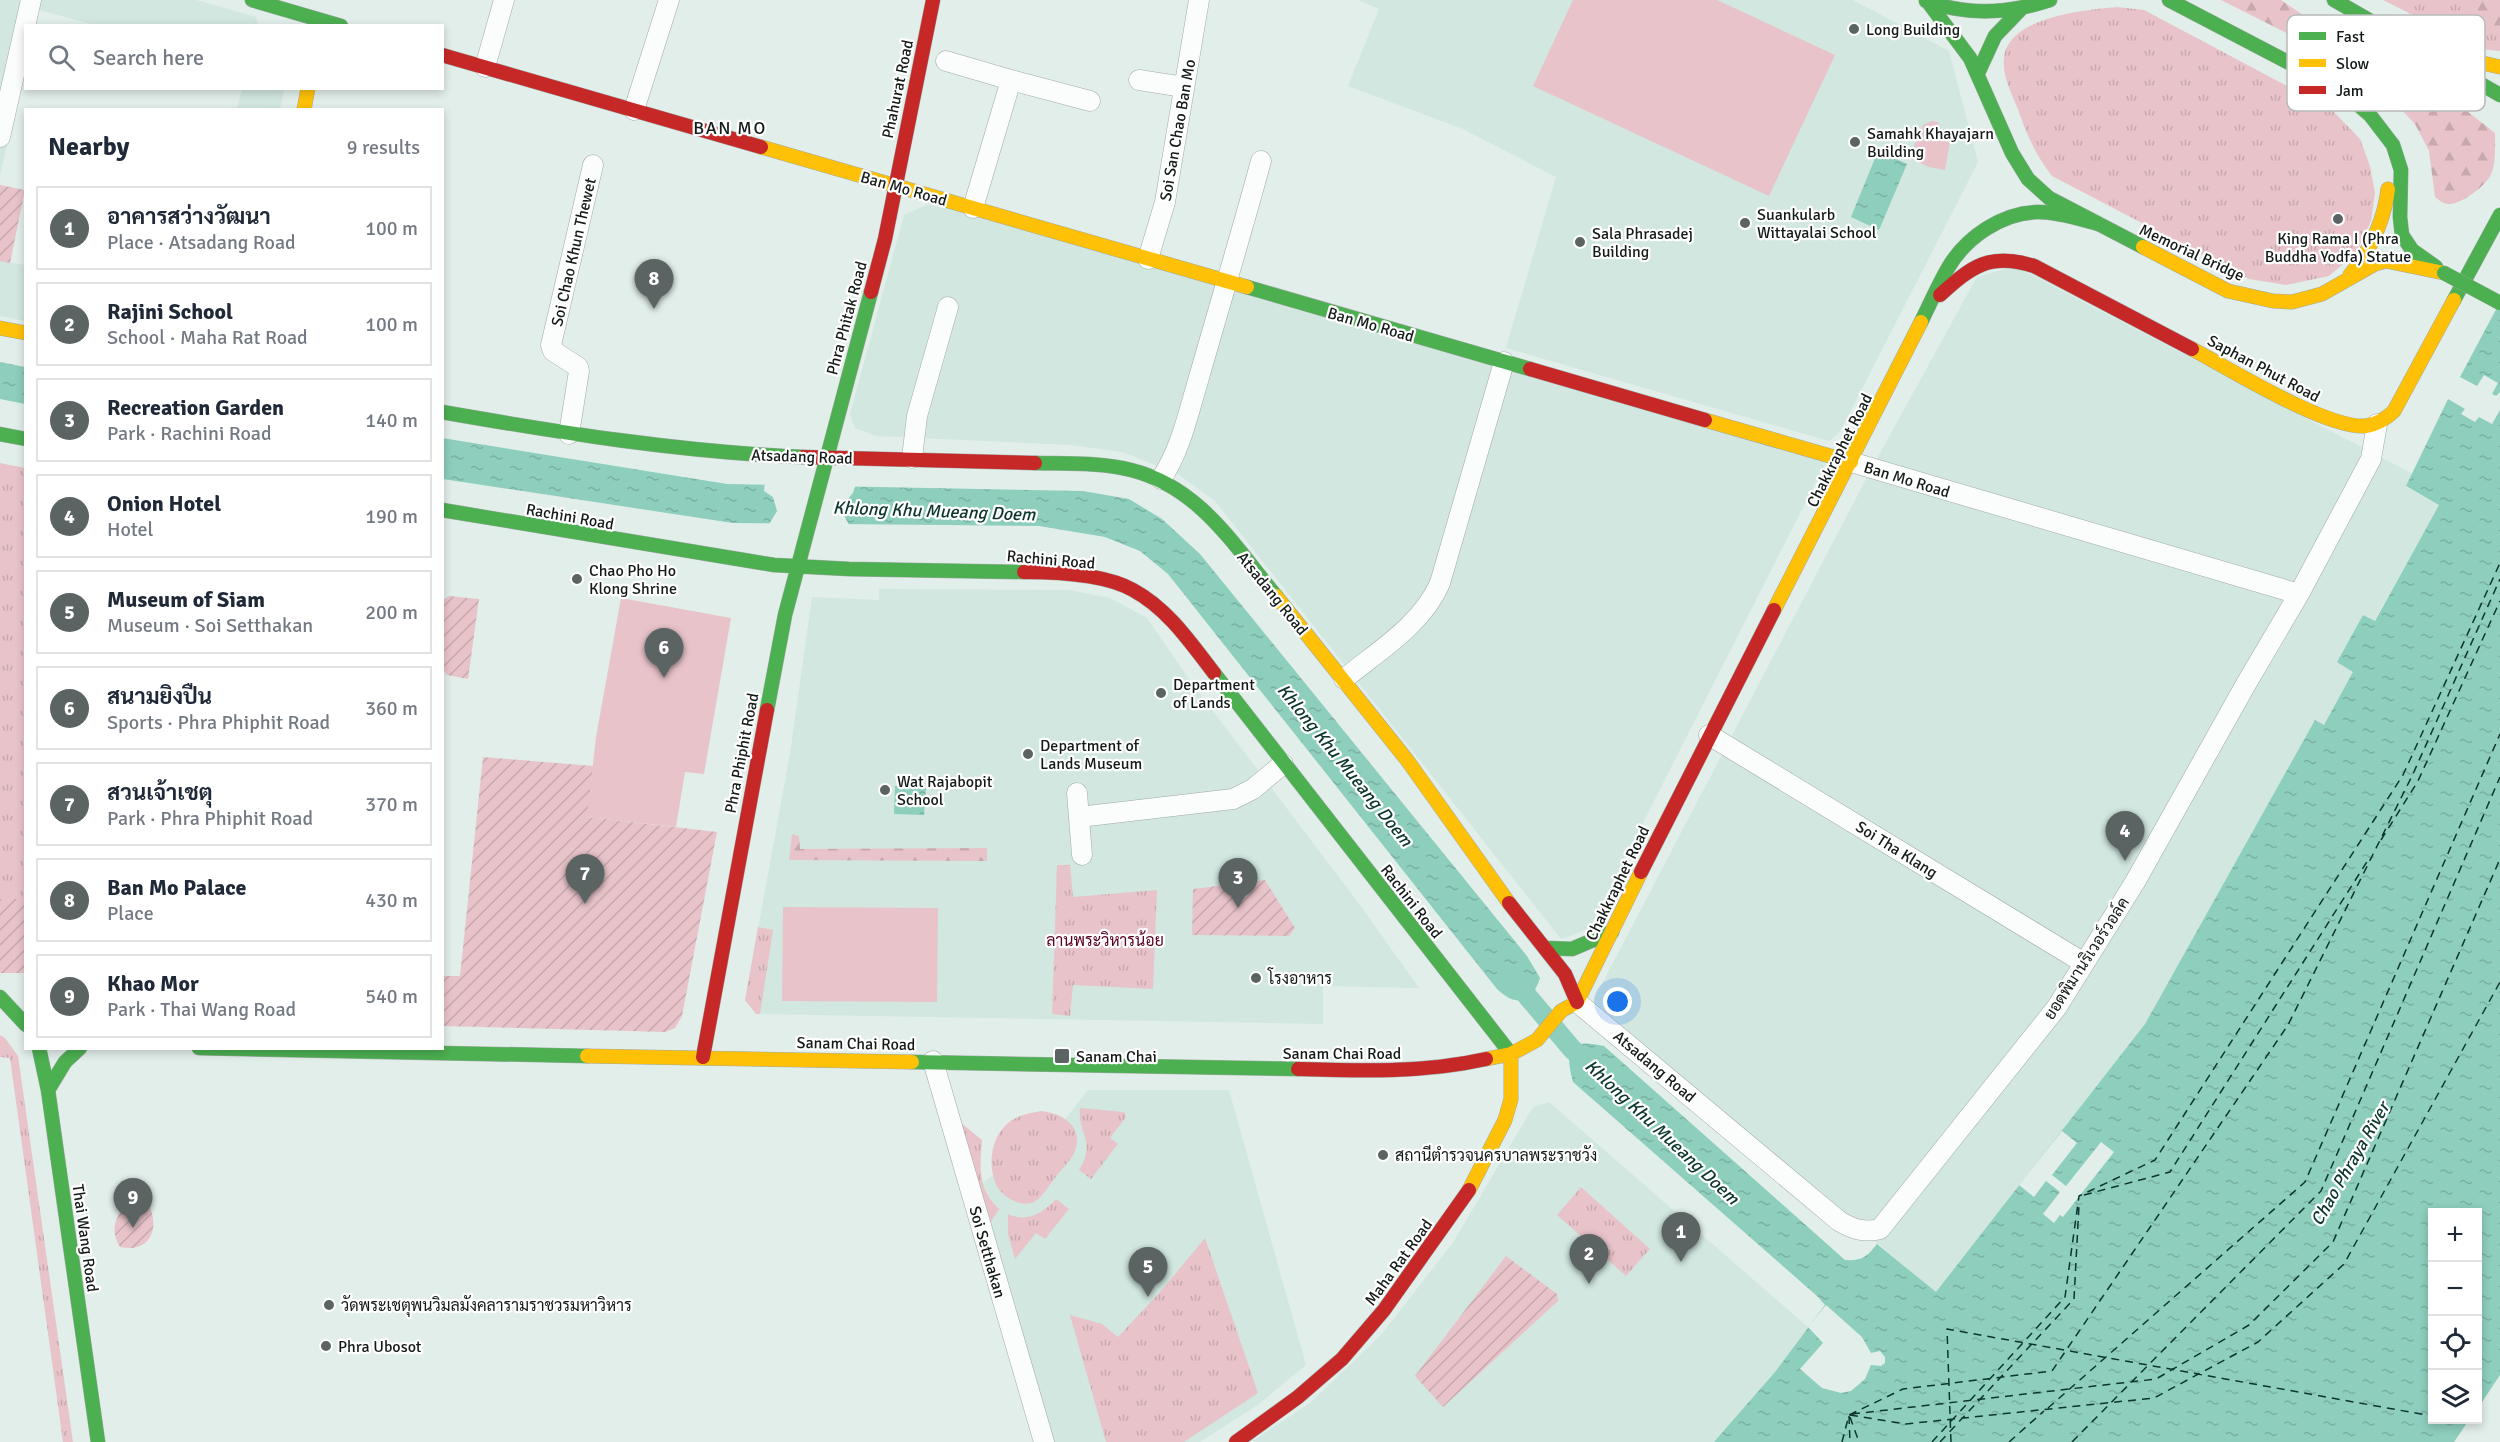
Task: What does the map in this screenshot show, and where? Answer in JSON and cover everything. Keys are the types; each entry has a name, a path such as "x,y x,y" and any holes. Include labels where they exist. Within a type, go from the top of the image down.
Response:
{"street":[{"path":"26,24 31,0"},
{"path":"252,0 323,19"},
{"path":"485,67 504,0"},
{"path":"634,110 669,0"},
{"name":"Phahurat Road","path":"895,186 933,0"},
{"name":"Soi San Chao Ban Mo","path":"1148,259 1166,202 1199,0"},
{"path":"1926,1 1960,11 1980,12 2022,8 2050,0"},
{"name":"Memorial Bridge","path":"2169,0 2287,62"},
{"path":"2334,0 2362,15"},
{"path":"1926,1 1965,50 1978,73 2012,153 2028,178 2049,198 2098,224"},
{"path":"1978,73 1985,51 2000,27 2022,8"},
{"path":"0,137 24,31"},
{"name":"Ban Mo Road","path":"444,56 1851,462 2299,594"},
{"path":"946,61 1090,101"},
{"path":"2485,64 2500,67"},
{"path":"973,208 1011,80"},
{"path":"1139,80 1184,87"},
{"path":"2485,86 2500,95"},
{"path":"304,108 309,90"},
{"path":"2340,285 2362,261 2374,242 2382,224 2387,200 2385,162 2366,111"},
{"name":"Memorial Bridge","path":"2367,111 2383,129 2393,146 2401,170 2400,226 2406,243 2444,273 2500,303"},
{"path":"1161,479 1171,465 1186,422 1229,282 1261,161"},
{"name":"Soi Chao Khun Thewet","path":"569,434 579,371 578,367 553,351 551,345 593,165"},
{"name":"Phra Phitak Road","path":"826,458 885,238 895,186"},
{"name":"Chakkraphet Road","path":"1511,1053 1537,1040 1569,1006 1612,932 1709,735 1851,462 1948,267 1962,249 1988,228 2016,215 2035,211 2098,224"},
{"path":"2377,424 2386,420 2398,405 2500,215"},
{"name":"Memorial Bridge","path":"2098,224 2228,291 2272,302 2292,302 2322,294 2375,264 2386,261 2444,273"},
{"name":"Saphan Phut Road","path":"1928,307 1954,282 1977,265 1996,258 2018,260 2034,266 2313,413 2354,426 2377,424"},
{"path":"912,458 917,416 948,307"},
{"path":"0,328 24,333"},
{"path":"1344,679 1416,620 1433,600 1440,583 1504,362"},
{"name":"Atsadang Road","path":"444,412 569,434 734,454 1094,465 1129,469 1161,479 1188,495 1213,519 1407,760 1524,924 1545,948 1555,971 1560,991 1569,1006 1839,1221 1849,1227 1869,1232"},
{"name":"ยอดพิมานริเวอร์วอล์ค","path":"1869,1232 1880,1229 1886,1223 2057,1007 2135,882 2299,594 2371,459 2377,424"},
{"path":"0,434 24,439"},
{"name":"Phra Phiphit Road","path":"703,1057 771,684 805,534 826,458"},
{"name":"Rachini Road","path":"444,510 625,542 797,567 1052,573 1100,579 1132,589 1158,607 1182,631 1283,764 1511,1053"},
{"name":"Soi Tha Klang","path":"1709,735 2084,963"},
{"path":"1079,818 1233,799 1253,789 1283,764"},
{"path":"1077,793 1082,855"},
{"path":"1545,948 1564,952 1575,950 1612,932"},
{"path":"0,997 24,1000"},
{"path":"0,997 24,1023"},
{"name":"Thai Wang Road","path":"39,1050 48,1090 98,1442"},
{"path":"48,1090 65,1062 78,1050"},
{"name":"Sanam Chai Road","path":"311,1050 1384,1071 1455,1066 1511,1053"},
{"name":"Maha Rat Road","path":"1247,1439 1342,1359 1384,1310 1462,1202 1505,1120 1511,1099 1511,1053"},
{"name":"Soi Setthakan","path":"933,1061 1044,1442"}],"shaded area":[{"path":"0,0 196,0 256,17 258,24 92,24 39,10 35,24 24,24 24,71 0,175"},
{"name":"Suankularb Wittayalai School","path":"1358,0 1853,0 1949,51 1978,162 1840,432 1829,441 1506,348 1556,177 1463,129 1348,86 1379,9"},
{"path":"242,90 284,90 280,108 237,108"},
{"path":"931,203 1826,462 1589,929 1561,939 1215,501 1178,474 1122,452 1071,445 876,436 855,428 850,414 904,215"},
{"path":"0,261 24,265 24,321 0,316"},
{"path":"2015,266 2413,474 2406,487 2439,505 2374,621 2363,615 2337,662 2354,672 2324,725 2315,720 2145,1024 1936,1293 1593,1001 1875,462 1977,277"},
{"name":"Wat Rajabopit School","path":"879,589 1069,590 1110,598 1147,618 1191,682 1360,905 1419,988 1323,986 1323,1024 756,1014 745,1000 790,754 812,597 879,600"},
{"path":"1088,1090 1229,1090 1306,1365 1259,1404 1200,1442 1053,1442 976,1188 996,1173 1021,1175"},
{"path":"1549,1102 1808,1327 1775,1372 1733,1422 1714,1442 1251,1442 1310,1403 1381,1335 1454,1241 1533,1107"}],"green space":[{"path":"1573,0 1717,0 1835,55 1769,196 1533,86"},
{"path":"2221,0 2281,0 2303,15 2287,15 2287,33"},
{"path":"2383,0 2500,0 2500,51 2485,50 2485,15 2413,15"},
{"path":"2450,0 2500,0 2500,34 2485,33 2485,15 2465,15"},
{"path":"2117,7 2144,10 2287,86 2287,111 2333,111 2360,139 2370,166 2375,193 2371,221 2356,253 2329,276 2286,285 2249,279 2052,176 2040,159 2024,126 2004,71 2004,58 2009,44 2019,33 2050,18 2086,10"},
{"path":"2403,111 2467,111 2495,133 2494,163 2492,172 2485,183 2467,198 2453,203 2441,202 2435,197 2429,151 2415,124"},
{"path":"1932,121 1938,122 1944,136 1943,141 1950,142 1945,170 1929,167 1909,158 1923,125"},
{"path":"0,185 24,190 24,195 10,263 0,261"},
{"path":"0,463 24,468 24,899 0,899"},
{"path":"449,596 479,599 468,679 447,675 444,671 444,599"},
{"path":"621,598 731,618 704,774 685,772 676,827 587,817 596,737"},
{"path":"483,757 593,766 588,817 717,832 682,1016 675,1028 666,1032 444,1026 444,976 460,976"},
{"path":"792,834 799,836 800,849 987,848 987,861 789,860"},
{"name":"ลานพระวิหารน้อย","path":"1057,865 1070,865 1073,897 1157,890 1153,989 1073,985 1070,1016 1052,1014"},
{"path":"1265,880 1295,928 1289,936 1192,935 1193,889"},
{"path":"0,899 24,899 24,973 0,973"},
{"path":"783,907 938,908 937,1002 782,1001"},
{"path":"758,927 773,930 760,1014 756,1014 745,1000"},
{"path":"0,1035 5,1038 18,1056 73,1442 63,1442 10,1058 0,1057"},
{"path":"1080,1108 1124,1112 1126,1117 1110,1138 1118,1144 1091,1179 1079,1170 1086,1152"},
{"path":"1041,1111 1062,1117 1073,1126 1076,1132 1076,1148 1070,1160 1040,1197 1029,1204 1019,1203 998,1188 992,1172 992,1154 1001,1130 1010,1121"},
{"path":"960,1122 982,1140 981,1177 987,1194 999,1209 987,1228"},
{"path":"1581,1187 1650,1249 1626,1276 1557,1215"},
{"path":"1056,1199 1069,1209 1045,1239 1036,1233 1015,1259 1008,1234 1008,1214 1015,1217 1029,1217 1046,1209"},
{"path":"130,1205 150,1208 153,1217 152,1232 144,1244 129,1248 120,1247 115,1235 115,1223 120,1213"},
{"path":"1205,1238 1258,1393 1184,1442 1106,1442 1070,1315 1102,1324 1118,1337 1161,1291"},
{"path":"1506,1256 1557,1294 1558,1301 1443,1407 1415,1376"}],"water":[{"path":"1878,151 1907,164 1879,230 1851,217"},
{"path":"2500,302 2500,392 2496,396 2492,394 2498,383 2484,375 2477,386 2460,377"},
{"path":"0,362 24,367 24,404 0,399"},
{"name":"Chao Phraya River","path":"2448,399 2465,409 2461,414 2475,422 2479,417 2492,424 2500,410 2500,1375 2482,1402 2482,1208 2428,1208 2428,1424 2466,1424 2454,1442 1714,1442 1775,1372 1825,1305 1573,1082 1569,1061 1572,1049 1576,1045 1583,1044 1604,1046 1845,1260 1864,1257 1877,1244 1936,1292 2145,1024 2315,720 2324,725 2353,672 2337,662 2363,615 2375,621 2439,505 2406,486"},
{"path":"444,438 727,484 1083,491 1129,499 1162,519 1200,554 1527,956 1540,978 1533,993 1523,1000 1517,1000 1511,999 1497,989 1168,574 1140,551 1105,537 1039,526 733,523 444,479"},
{"path":"895,786 926,788 924,815 894,814"}],"pier":[{"path":"765,481 856,483 853,493 846,501 844,515 850,527 768,526 777,511 773,497 764,491"},
{"path":"2062,1131 2077,1143 2052,1175 2066,1186 2101,1142 2114,1152 2063,1217 2060,1215 2054,1223 2043,1214 2060,1192 2046,1181 2034,1197 2019,1185"},
{"path":"1826,1305 1862,1337 1871,1353 1880,1351 1885,1357 1885,1363 1881,1366 1871,1365 1865,1379 1851,1391 1841,1393 1822,1388 1800,1369 1823,1343 1808,1327"}],"waterway":[{"name":"Khlong Khu Mueang Doem","path":"1513,979 1572,1049 1592,1067"}],"ferry route":[{"path":"1932,1442 2065,1297 2079,1196 2155,1160 2403,775 2500,563"},
{"path":"1842,1442 1849,1415 1903,1389 2052,1371 2288,1025 2413,774 2500,579"},
{"path":"2381,840 2418,781 2500,601"},
{"path":"2048,1408 2305,1182 2500,734"},
{"path":"2072,1442 2321,1191 2500,777"},
{"path":"2084,1195 2170,1172 2370,857"},
{"path":"1852,1414 2156,1379 2249,1325 2333,1242 2500,859"},
{"path":"1850,1415 1906,1424 2154,1398 2258,1342 2344,1264 2500,982"},
{"path":"1940,1442 2074,1299 2079,1205"},
{"path":"1951,1442 1947,1329 2428,1415"},
{"path":"2009,1442 2044,1411"},
{"path":"1849,1416 1850,1442"},
{"path":"1850,1417 1859,1442"}],"traffic: fast":[{"path":"252,0 334,24"},
{"path":"1926,1 1957,9 1988,11 2019,8 2050,0"},
{"path":"2169,0 2287,62"},
{"path":"2334,0 2360,15"},
{"path":"1928,2 1970,58 2012,153 2028,179 2049,198 2143,247"},
{"path":"1978,73 1995,36 2022,8"},
{"path":"2485,86 2500,95"},
{"path":"2365,111 2393,145 2401,170 2402,235 2412,250 2436,267"},
{"path":"1921,322 1948,268 1965,246 1987,228 2012,216 2039,212 2061,214 2098,224"},
{"path":"2454,300 2500,215"},
{"path":"2444,273 2500,303"},
{"path":"1247,287 1530,369"},
{"path":"767,710 785,615 871,292"},
{"path":"444,412 667,446 803,457"},
{"path":"0,434 24,439"},
{"path":"1035,463 1119,467 1155,478 1176,490 1213,520 1276,596"},
{"path":"444,510 774,565 849,569 1024,572"},
{"path":"1214,673 1511,1054"},
{"path":"1545,948 1572,949 1612,932"},
{"path":"0,997 24,1023"},
{"path":"39,1050 48,1090 98,1442"},
{"path":"48,1090 65,1062 78,1050"},
{"path":"296,1050 587,1056"},
{"path":"912,1062 1298,1069"}],"traffic: slow":[{"path":"2485,64 2500,67"},
{"path":"304,108 308,90"},
{"path":"761,147 1247,287"},
{"path":"2350,275 2375,235 2388,189"},
{"path":"2143,247 2228,291 2273,301 2292,302 2322,294 2375,264 2386,261 2444,273"},
{"path":"2192,349 2303,408 2327,418 2366,426 2381,421 2394,411 2454,300"},
{"path":"1774,610 1921,322"},
{"path":"0,328 24,333"},
{"path":"1705,420 1851,462"},
{"path":"1276,596 1407,760 1509,903"},
{"path":"1486,1059 1511,1054 1537,1040 1561,1011 1577,1002 1641,872"},
{"path":"1469,1190 1505,1120 1511,1099 1511,1054"},
{"path":"587,1056 912,1062"}],"traffic: jam":[{"path":"871,292 885,239 933,0"},
{"path":"444,56 761,147"},
{"path":"1940,295 1962,276 1982,264 1993,261 2019,262 2034,266 2192,349"},
{"path":"1530,369 1705,420"},
{"path":"803,457 1035,463"},
{"path":"1024,572 1065,573 1094,577 1109,580 1133,590 1168,616 1214,673"},
{"path":"1641,872 1774,610"},
{"path":"703,1057 767,710"},
{"path":"1509,903 1565,974 1577,1002"},
{"path":"1298,1069 1416,1069 1486,1059"},
{"path":"1236,1442 1298,1397 1342,1359 1384,1310 1469,1190"}],"place":[{"name":"Long Building","path":"1854,29"},
{"name":"Samahk Khayajarn Building","path":"1855,142"},
{"name":"King Rama I (Phra Buddha Yodfa) Statue","path":"2338,219"},
{"name":"Suankularb Wittayalai School","path":"1745,223"},
{"name":"Sala Phrasadej Building","path":"1580,242"},
{"name":"Ban Mo Palace","path":"654,309"},
{"name":"Chao Pho Ho Klong Shrine","path":"577,579"},
{"name":"สนามยิงปืน","path":"664,678"},
{"name":"Department of Lands","path":"1161,693"},
{"name":"Department of Lands Museum","path":"1028,754"},
{"name":"Wat Rajabopit School","path":"885,790"},
{"name":"Onion Hotel","path":"2125,861"},
{"name":"สวนเจ้าเชตุ","path":"585,904"},
{"name":"Recreation Garden","path":"1238,908"},
{"name":"โรงอาหาร","path":"1256,978"},
{"name":"Sanam Chai","path":"1062,1056"},
{"name":"สถานีตำรวจนครบาลพระราชวัง","path":"1383,1155"},
{"name":"Khao Mor","path":"133,1228"},
{"name":"อาคารสว่างวัฒนา","path":"1681,1262"},
{"name":"Rajini School","path":"1589,1284"},
{"name":"Museum of Siam","path":"1148,1297"},
{"name":"วัดพระเชตุพนวิมลมังคลารามราชวรมหาวิหาร","path":"329,1305"},
{"name":"Phra Ubosot","path":"326,1346"}],"district":[{"name":"BAN MO","path":"730,128"}]}
